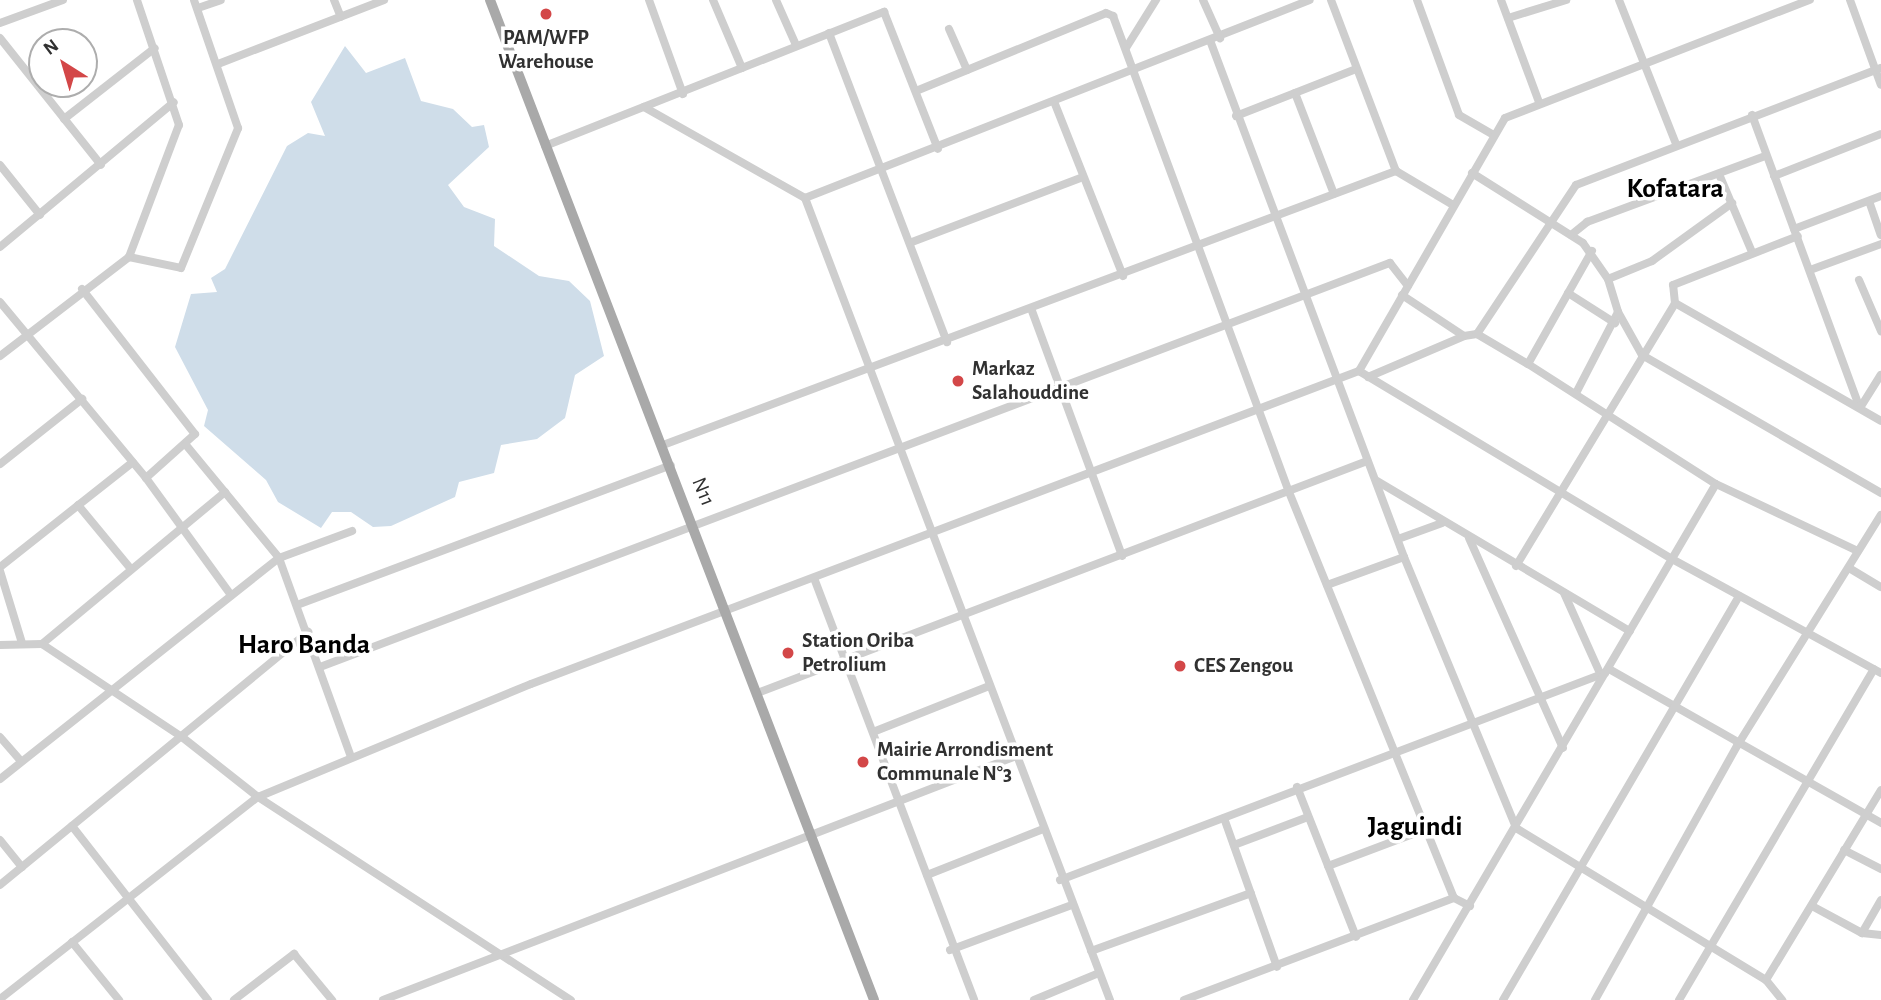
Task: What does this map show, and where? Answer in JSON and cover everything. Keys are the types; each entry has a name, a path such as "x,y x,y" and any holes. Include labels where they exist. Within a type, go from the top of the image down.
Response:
{"main road":[{"name":"N11","path":"490,0 817,838 874,1000"}],"street":[{"path":"35,0 39,9"},
{"path":"0,23 63,0"},
{"path":"0,356 82,289 128,257 179,125 174,102 137,0"},
{"path":"128,257 181,268 238,128 196,4 221,0"},
{"path":"334,0 341,17"},
{"path":"218,64 384,0"},
{"path":"649,0 683,94"},
{"path":"713,0 742,68"},
{"path":"1126,48 1156,0"},
{"path":"1203,0 1220,38"},
{"path":"805,198 1136,73 1310,0"},
{"path":"1331,0 1396,171 1453,205"},
{"path":"1417,0 1460,115 1493,135"},
{"path":"1501,0 1539,102"},
{"path":"1508,19 1564,0"},
{"path":"1619,0 1676,144"},
{"path":"0,999 258,797 351,757 729,609 1359,371 1493,135 1508,116 1810,0"},
{"path":"1850,0 1881,85"},
{"path":"780,1 796,45"},
{"path":"545,146 683,94 796,45 884,12 938,149"},
{"path":"916,91 1107,13 1136,73 1289,492 1326,585 1454,898 1470,906"},
{"path":"949,29 967,70"},
{"path":"829,33 912,242 947,342"},
{"path":"0,38 101,165"},
{"path":"1211,43 1236,116 1278,215 1340,378 1367,461 1404,557 1516,828 1766,980 1782,1000"},
{"path":"64,119 155,48"},
{"path":"1236,116 1356,69"},
{"path":"1476,334 1547,221 1576,185 1676,144 1877,69"},
{"path":"1295,93 1334,194"},
{"path":"0,247 174,102"},
{"path":"1055,104 1123,276"},
{"path":"644,107 805,198 1044,829 1069,905 1110,1000"},
{"path":"1752,115 1860,408"},
{"path":"1774,176 1881,134"},
{"path":"1571,235 1587,222 1765,156"},
{"path":"0,165 40,215"},
{"path":"663,445 1032,311 1396,171"},
{"path":"1472,173 1592,251 1608,279 1618,312 1642,355 1881,493"},
{"path":"1719,174 1752,252"},
{"path":"912,242 1083,177"},
{"path":"1516,566 1675,303 1674,285 1881,196"},
{"path":"1869,201 1881,235"},
{"path":"1608,279 1652,261 1732,203"},
{"path":"1810,270 1881,244"},
{"path":"1528,365 1592,251"},
{"path":"320,667 696,527 1227,321 1390,263 1408,286"},
{"path":"1859,280 1881,331"},
{"path":"82,289 194,432 186,445 146,478"},
{"path":"1568,293 1615,323"},
{"path":"1402,295 1464,336"},
{"path":"0,302 146,478 180,529 231,595"},
{"path":"1675,303 1881,421"},
{"path":"1032,311 1122,556"},
{"path":"1576,393 1615,323 1618,312"},
{"path":"1368,377 1464,336 1476,334 1576,393 1716,484 1858,551"},
{"path":"1359,371 1672,559 1808,636 1878,671 1808,782 1679,1000"},
{"path":"1860,408 1881,375"},
{"path":"0,464 82,399"},
{"path":"186,445 279,558 351,757"},
{"path":"760,692 1367,461"},
{"path":"22,643 0,569 133,462"},
{"path":"297,605 671,465"},
{"path":"1376,481 1442,523 1630,631"},
{"path":"1413,1000 1716,484"},
{"path":"42,644 225,492"},
{"path":"78,505 131,569"},
{"path":"1595,1000 1649,908 1737,746 1881,515"},
{"path":"1398,539 1442,523"},
{"path":"0,779 109,688 279,558 352,531"},
{"path":"1469,538 1563,748"},
{"path":"1326,585 1404,557"},
{"path":"1849,568 1881,587"},
{"path":"814,578 927,875 950,950 974,1000"},
{"path":"1564,593 1605,672 1881,823"},
{"path":"1503,1000 1739,596"},
{"path":"0,886 308,632"},
{"path":"0,645 42,644 182,737 258,797 571,1000"},
{"path":"1060,880 1474,721 1537,694 1605,672"},
{"path":"873,732 989,685"},
{"path":"0,737 21,761"},
{"path":"383,1000 817,838 899,802 1016,757"},
{"path":"1297,787 1356,937"},
{"path":"1766,980 1881,789"},
{"path":"1234,845 1308,817"},
{"path":"1224,818 1277,967"},
{"path":"72,826 208,1000"},
{"path":"927,875 1044,829"},
{"path":"1328,866 1426,829"},
{"path":"0,840 22,867"},
{"path":"1844,850 1881,869"},
{"path":"1091,951 1251,893"},
{"path":"1184,1000 1454,898"},
{"path":"1863,933 1881,900"},
{"path":"950,950 1069,905"},
{"path":"1812,905 1863,933 1881,935"},
{"path":"72,942 119,1000"},
{"path":"234,1000 294,954 332,1000"},
{"path":"1034,1000 1099,972"}],"shaded area":[{"path":"345,46 366,73 405,58 421,101 453,109 472,127 484,125 489,147 448,185 464,207 495,219 494,246 539,276 569,281 590,301 604,356 575,375 565,418 537,439 501,445 494,473 459,482 455,497 391,526 373,527 351,512 332,512 321,528 278,502 266,480 204,426 208,410 175,347 191,294 217,292 211,278 225,269 287,146 308,133 325,136 311,102"}],"place":[{"name":"PAM/WFP Warehouse","path":"546,14"},
{"name":"Markaz Salahouddine","path":"958,381"},
{"name":"Station Oriba Petrolium","path":"788,653"},
{"name":"CES Zengou","path":"1180,666"},
{"name":"Mairie Arrondisment Communale N°3","path":"863,762"}],"district":[{"name":"Kofatara","path":"1675,189"},
{"name":"Haro Banda","path":"304,645"},
{"name":"Jaguindi","path":"1415,827"}]}
